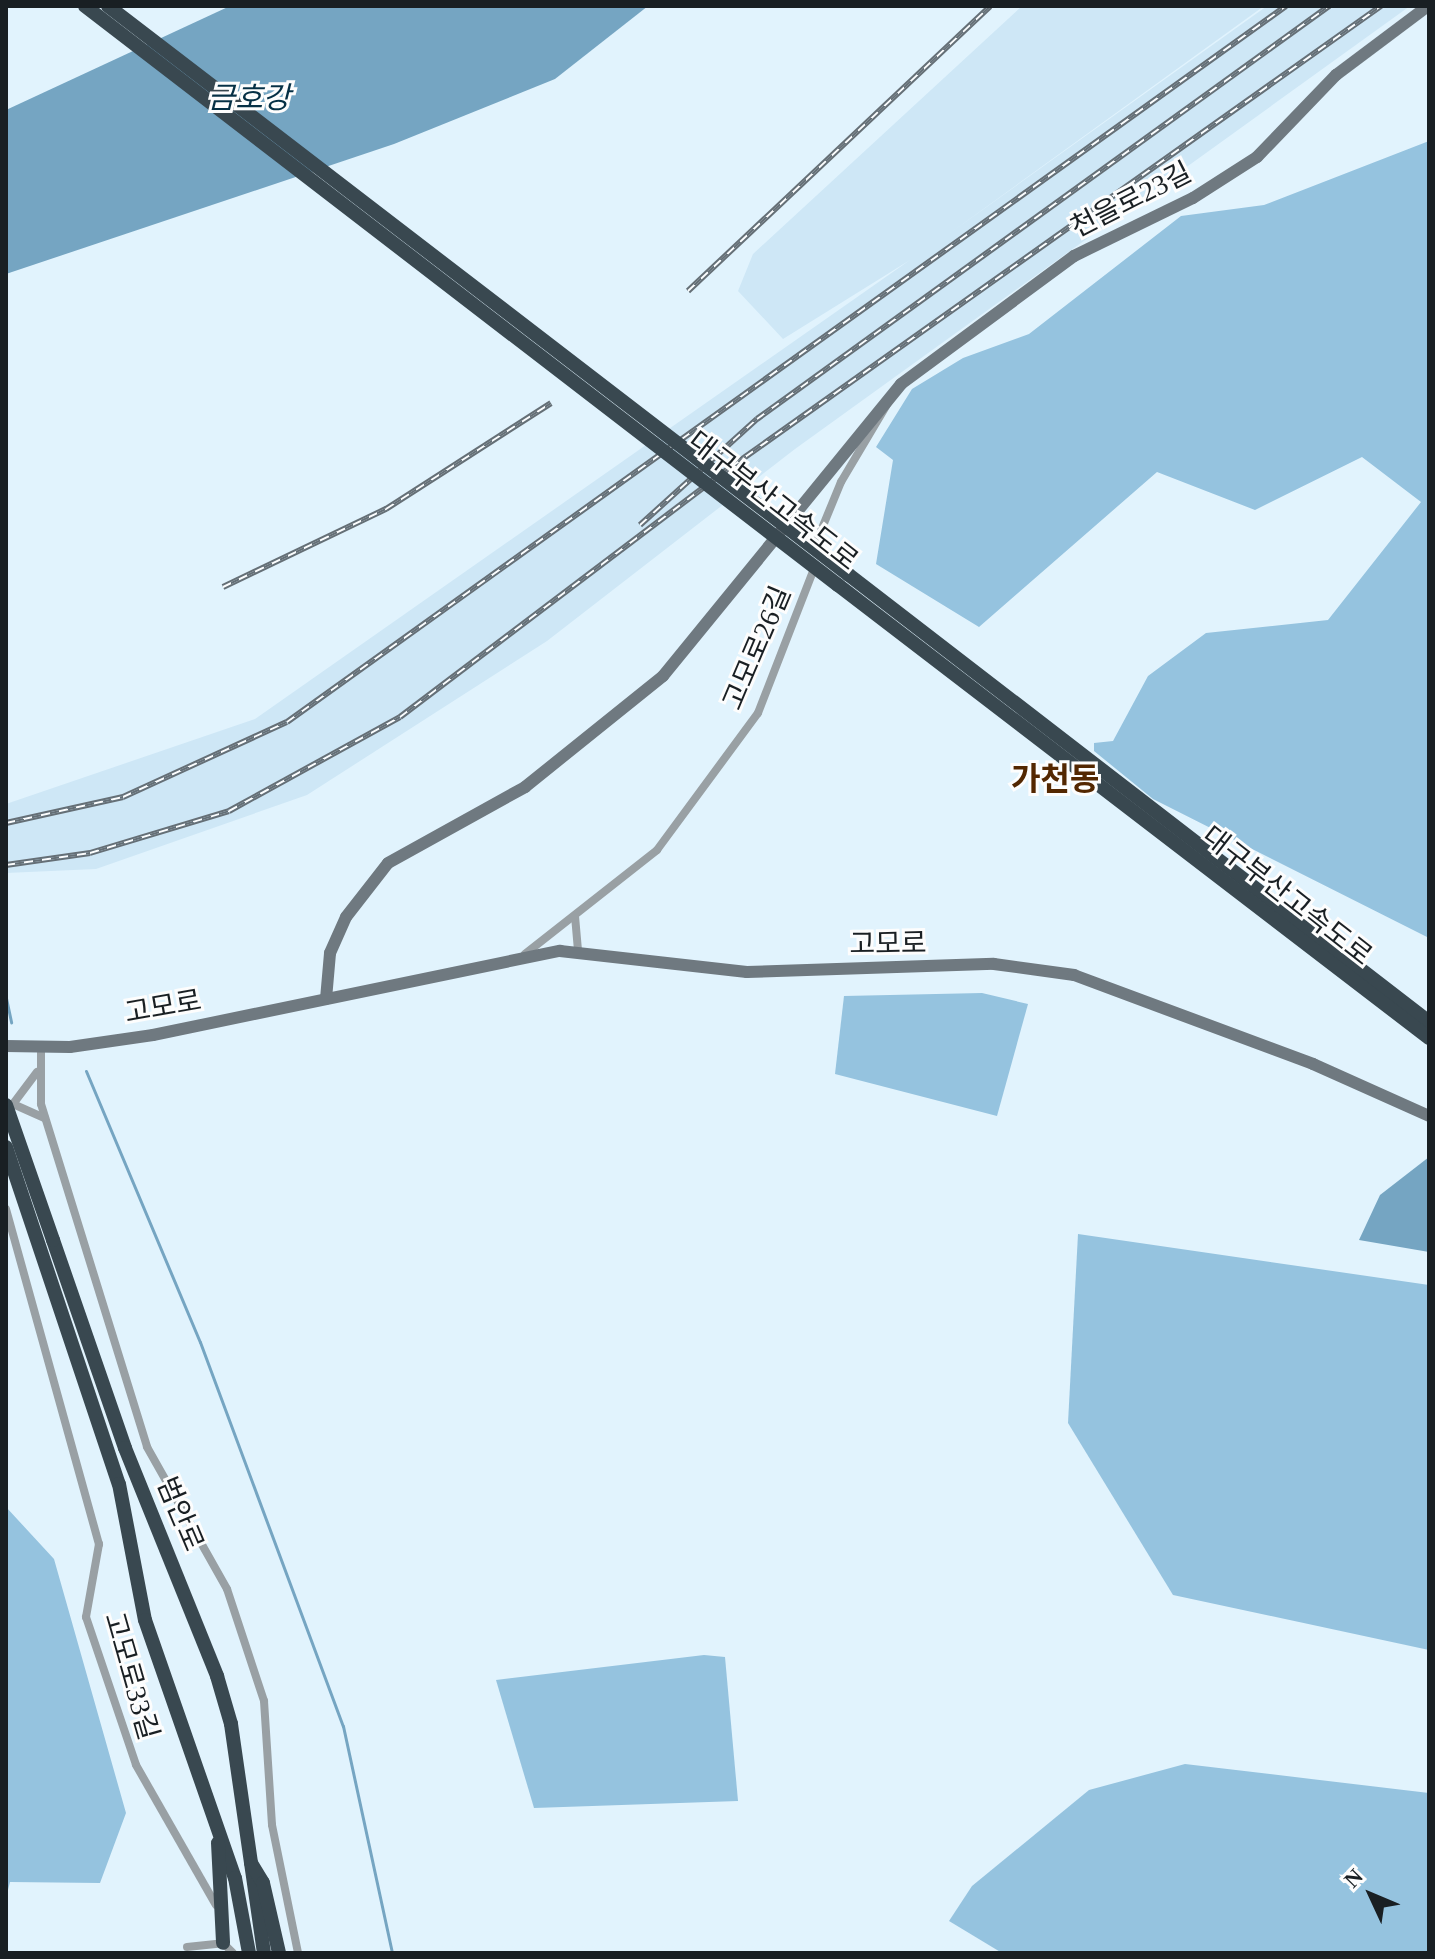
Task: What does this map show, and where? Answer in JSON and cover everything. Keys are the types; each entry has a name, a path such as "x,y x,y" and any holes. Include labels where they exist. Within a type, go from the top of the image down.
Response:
{"highway":[{"name":"대구부산고속도로","path":"85,6 1005,704 1429,1038"},
{"name":"대구부산고속도로","path":"108,6 843,580"},
{"name":"대구부산고속도로","path":"1098,776 1429,1022"},
{"name":"범안로","path":"9,1105 125,1448 217,1676 264,1953"},
{"name":"범안로","path":"6,1147 130,1536 165,1690 217,1823 249,1953"},
{"path":"217,1823 227,1950"},
{"path":"250,1861 263,1883 279,1953"}],"street":[{"name":"천을로23길","path":"326,999 330,953 346,917 388,863 525,787 615,719 725,607 889,398 1074,256 1193,198 1257,157 1336,75 1428,6"},
{"name":"고모로26길","path":"525,954 657,850 758,713 795,625 819,532 889,398"},
{"path":"575,916 578,950"},
{"name":"고모로","path":"6,1046 41,1046 153,1035 525,954 578,950 747,972 994,964 1074,975 1313,1064 1429,1116"},
{"path":"41,1046 38,1068 45,1119 147,1447 227,1589 264,1701 272,1825 298,1953"},
{"path":"6,1112 38,1068"},
{"path":"9,1105 45,1119"},
{"name":"고모로33길","path":"6,1209 99,1544 86,1617 136,1765 207,1879 227,1950"},
{"path":"187,1947 227,1950"}],"shaded area":[{"path":"1022,6 1264,6 946,236 1267,6 1410,6 795,449 547,641 307,795 96,869 6,873 6,804 255,719 910,260 783,339 738,291 753,254"},
{"path":"1429,141 1429,938 1153,799 1094,751 1094,743 1113,741 1148,676 1206,633 1328,620 1421,502 1362,457 1255,510 1157,472 979,627 876,564 893,460 876,447 912,389 963,358 1029,334 1181,216 1264,205"},
{"path":"982,993 1028,1004 997,1116 835,1074 844,996"},
{"path":"1078,1234 1429,1285 1429,1650 1173,1595 1068,1423"},
{"path":"6,1507 54,1559 126,1813 100,1883 10,1882 6,1898"},
{"path":"704,1655 725,1657 738,1801 534,1808 496,1680"},
{"path":"1185,1764 1429,1793 1429,1953 1002,1953 949,1921 972,1886 1089,1790"}],"water":[{"name":"금호강","path":"230,6 648,6 555,79 394,144 6,274 6,110"},
{"path":"1429,1157 1429,1252 1359,1240 1380,1195"}],"waterway":[{"path":"6,998 11,1022"},
{"path":"86,1071 200,1342 343,1726 392,1953"}],"railway":[{"path":"688,291 990,6"},
{"path":"6,823 123,797 287,722 1286,6"},
{"path":"640,525 757,419 1329,6"},
{"path":"6,865 90,853 229,811 400,717 731,467 1381,6"},
{"path":"223,587 386,509 551,403"}],"district":[{"name":"가천동","path":"1055,779"}]}
